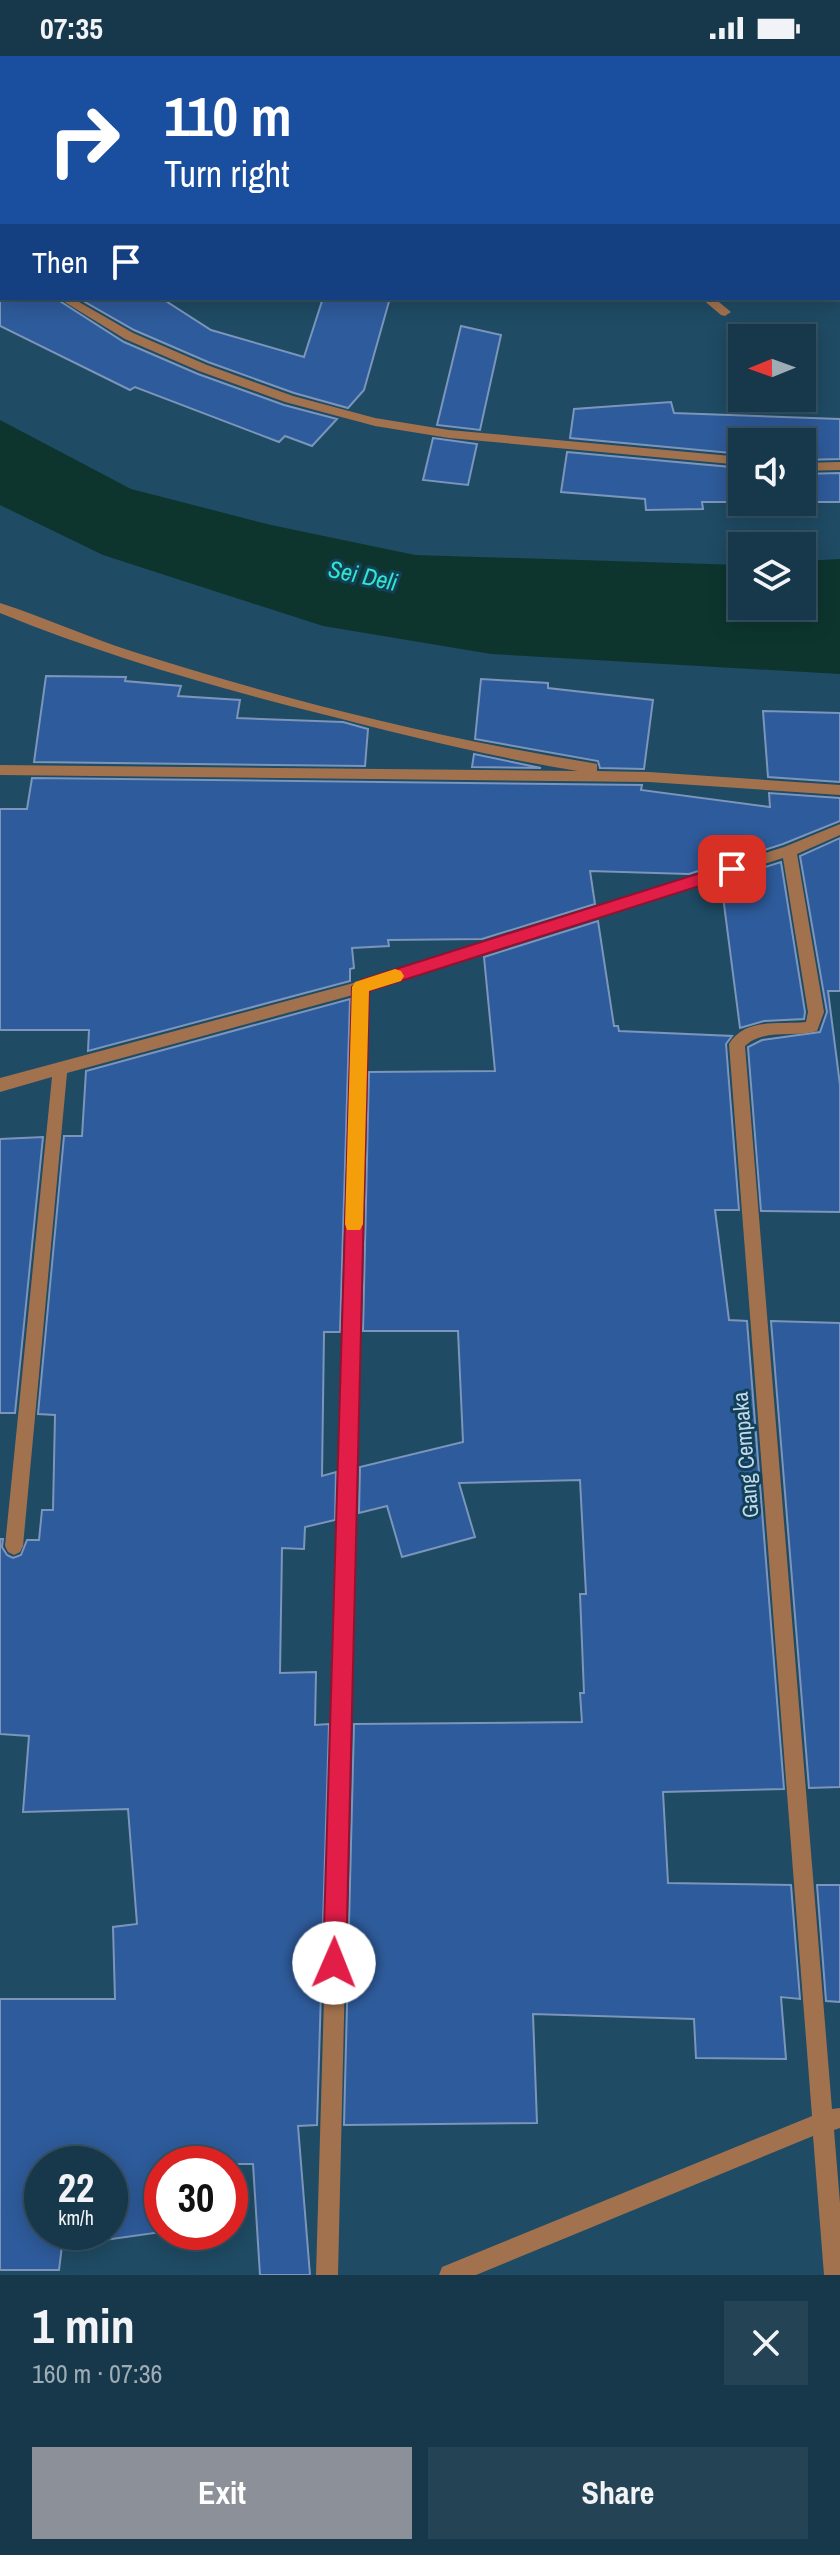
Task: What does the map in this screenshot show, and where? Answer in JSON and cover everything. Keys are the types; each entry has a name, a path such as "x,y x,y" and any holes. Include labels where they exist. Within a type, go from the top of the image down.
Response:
{"street":[{"path":"67,300 129,336 203,368 289,399 375,422 449,434 728,460"},
{"path":"710,300 725,312"},
{"path":"816,467 840,466"},
{"path":"0,608 124,655 266,695 510,756 649,777"},
{"path":"0,770 649,777 840,790"},
{"path":"0,1085 361,987 789,851 840,829"},
{"name":"Gang Cempaka","path":"789,851 816,1012 812,1027 794,1031 761,1029 741,1036 737,1044 831,2120"},
{"path":"327,2275 361,987"},
{"path":"14,1546 60,1070"},
{"path":"450,2275 831,2120 835,2275"}],"water":[{"name":"Sei Deli","path":"0,420 131,489 271,525 415,555 728,565 728,620 816,620 816,560 840,559 840,674 491,654 323,626 103,555 0,505"}],"building":[{"path":"0,300 58,300 124,342 198,374 284,405 337,419 312,446 285,436 279,442 135,387 130,390 0,326"},
{"path":"82,300 164,300 211,330 304,357 322,300 389,300 364,390 348,408 294,393 208,362 134,330"},
{"path":"461,326 501,335 480,430 437,425"},
{"path":"671,402 674,413 840,419 840,459 816,460 816,428 728,428 728,453 570,438 574,409"},
{"path":"433,438 477,444 468,485 423,480"},
{"path":"567,452 728,467 728,502 702,502 703,509 646,510 645,499 561,492"},
{"path":"840,473 840,502 816,502 816,474"},
{"path":"46,676 126,677 125,681 181,686 178,696 240,700 237,718 343,722 368,729 365,766 34,762"},
{"path":"481,679 548,683 548,688 653,700 644,769 600,768 598,761 475,739"},
{"path":"763,711 840,713 840,782 768,777"},
{"path":"474,754 512,762 541,768 472,767"},
{"path":"32,778 642,785 641,790 770,807 769,793 840,798 840,821 783,844 689,874 590,871 595,904 482,939 388,940 389,946 352,948 354,968 350,969 350,981 88,1051 89,1030 0,1030 0,809 27,809"},
{"path":"840,838 840,991 828,991 840,1085 840,1212 761,1211 748,1047 762,1040 820,1032 827,1012 800,856"},
{"path":"781,862 804,1019 764,1021 740,1028 721,881"},
{"path":"598,921 614,1026 618,1026 619,1031 732,1036 726,1044 739,1210 715,1210 729,1320 747,1321 784,1789 663,1792 668,1883 791,1885 800,1999 781,1997 786,2059 696,2058 694,2019 533,2014 537,2123 344,2125 354,1724 582,1722 580,1693 584,1693 580,1594 586,1594 580,1480 459,1483 475,1537 402,1557 387,1506 359,1513 360,1467 463,1442 458,1331 363,1331 369,1072 495,1071 484,957"},
{"path":"350,999 340,1332 324,1332 322,1476 336,1472 335,1520 305,1527 304,1549 282,1548 280,1673 316,1672 315,1725 329,1724 317,2125 298,2126 310,2275 260,2275 253,2164 248,2164 248,2146 144,2146 144,2235 128,2237 128,2146 24,2146 24,2250 62,2250 59,2270 0,2270 0,1999 115,1999 113,1927 137,1924 128,1809 23,1812 29,1736 0,1734 0,1539 3,1539 2,1547 7,1555 13,1558 21,1555 27,1540 39,1540 42,1510 53,1510 55,1415 38,1414 64,1136 82,1136 86,1071"},
{"path":"43,1137 15,1413 0,1413 0,1139"},
{"path":"771,1321 840,1323 840,1787 809,1788"},
{"path":"817,1885 840,1885 840,2002 826,2001"}],"slow traffic":[{"path":"354,1224 361,987 395,976"}],"route":[{"path":"334,1963 361,987 732,869"}]}
